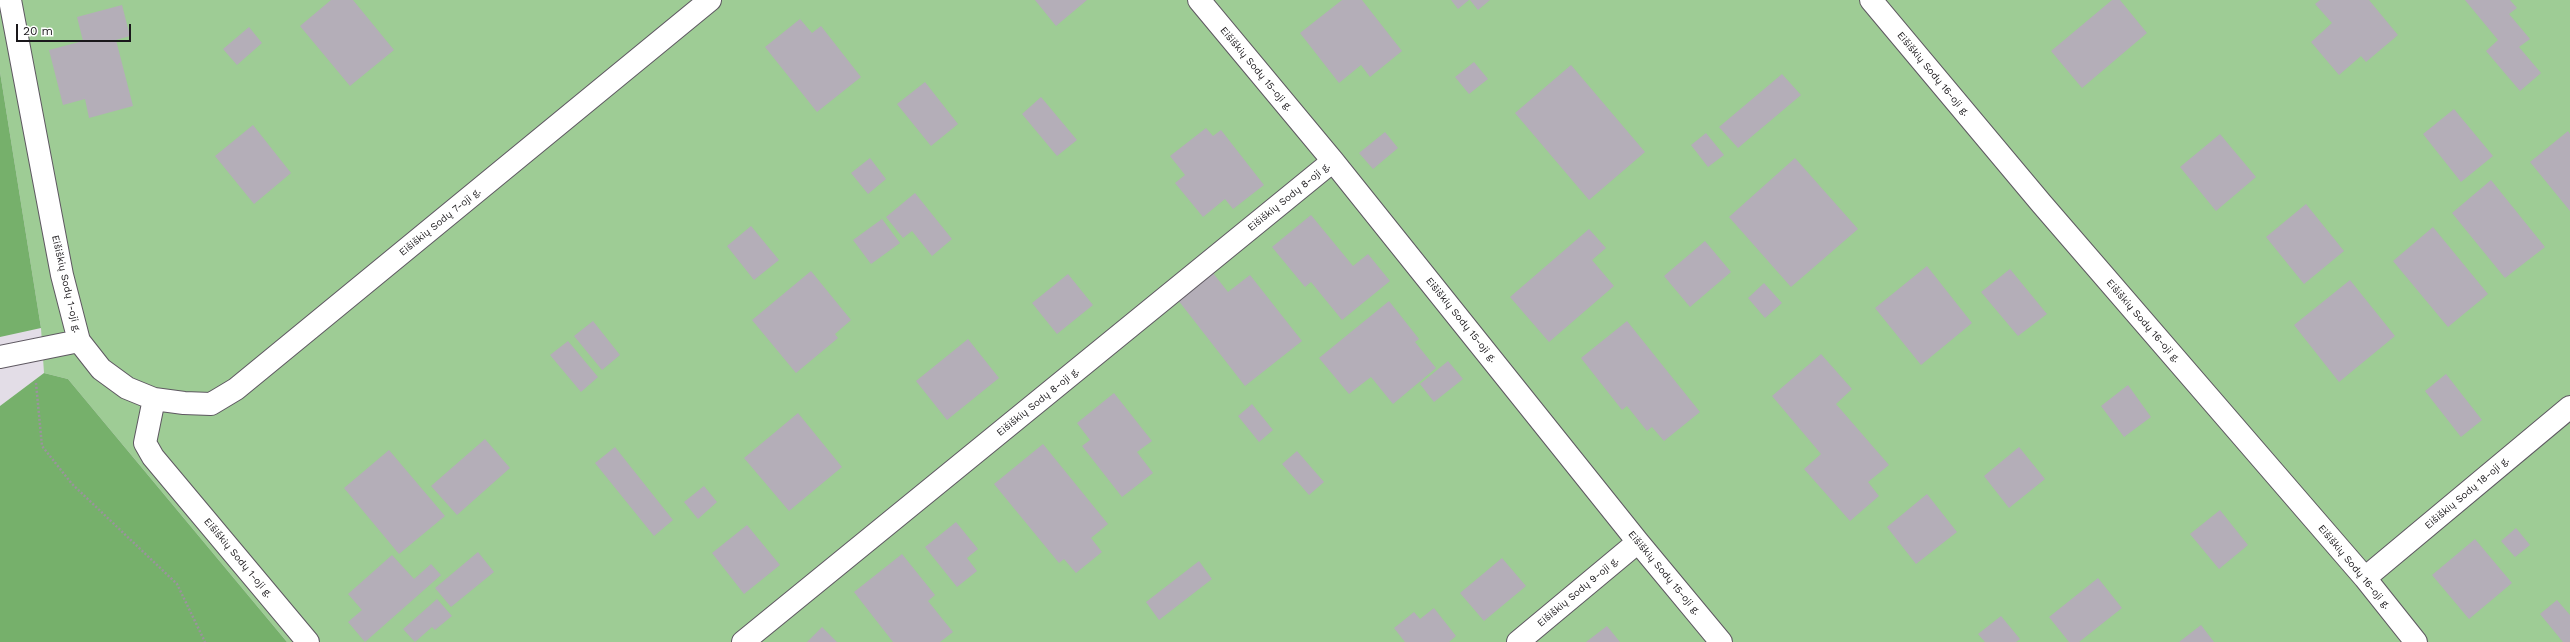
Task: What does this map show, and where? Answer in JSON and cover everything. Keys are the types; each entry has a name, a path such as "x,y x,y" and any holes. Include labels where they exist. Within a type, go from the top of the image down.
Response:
{"street":[{"name":"Eišiškių Sodų 1-oji g.","path":"10,0 62,275 79,341 101,369 127,388 154,399 145,443 153,457 308,642"},
{"name":"Eišiškių Sodų 7-oji g.","path":"154,399 184,403 211,404 236,389 710,0"},
{"name":"Eišiškių Sodų 15-oji g.","path":"1198,0 1333,161 1638,542 1722,642"},
{"name":"Eišiškių Sodų 16-oji g.","path":"1871,0 2046,209 2365,578 2416,642"},
{"name":"Eišiškių Sodų 8-oji g.","path":"742,642 1333,161"},
{"path":"0,357 79,341"},
{"name":"Eišiškių Sodų 18-oji g.","path":"2365,578 2570,407"},
{"name":"Eišiškių Sodų 9-oji g.","path":"1518,642 1638,542"}],"path":[{"path":"33,350 42,446 72,484 177,584 205,642"}],"green space":[{"path":"0,0 2570,0 2570,642 287,642 68,379 44,373 41,328 0,72"},
{"path":"0,72 41,328 0,337"},
{"path":"44,373 68,379 287,642 0,642 0,406"}],"building":[{"path":"331,0 353,0 394,50 350,86 300,26"},
{"path":"1035,0 1087,0 1056,26"},
{"path":"1342,0 1362,0 1402,51 1370,77 1361,65 1339,83 1300,33"},
{"path":"1451,0 1469,0 1458,9"},
{"path":"1470,0 1490,0 1478,10"},
{"path":"2112,0 2120,0 2147,33 2082,88 2051,51"},
{"path":"2320,0 2369,0 2398,35 2366,62 2361,56 2339,75 2311,42 2332,23 2315,4"},
{"path":"2465,0 2510,0 2517,8 2509,14 2530,39 2519,47 2541,73 2520,91 2486,51 2498,40"},
{"path":"122,5 130,36 116,40 133,106 89,118 85,99 63,105 49,50 83,41 77,17"},
{"path":"800,19 812,33 821,26 861,77 817,112 765,47"},
{"path":"249,27 262,43 237,65 223,49"},
{"path":"1474,62 1488,79 1469,94 1455,77"},
{"path":"1571,65 1645,152 1589,200 1515,113"},
{"path":"1782,74 1801,95 1738,148 1719,127"},
{"path":"925,82 958,124 931,146 897,104"},
{"path":"1041,97 1077,140 1057,156 1022,114"},
{"path":"2454,109 2493,156 2461,182 2423,134"},
{"path":"253,125 291,173 254,204 215,156"},
{"path":"1206,128 1213,136 1221,130 1264,185 1233,209 1225,199 1203,217 1175,183 1185,175 1170,156"},
{"path":"2568,131 2570,134 2570,211 2530,162"},
{"path":"1385,132 1398,148 1373,169 1359,153"},
{"path":"1706,133 1724,155 1708,167 1691,145"},
{"path":"2220,134 2256,177 2216,211 2180,167"},
{"path":"870,158 886,179 868,194 851,173"},
{"path":"1795,158 1858,229 1791,287 1729,217"},
{"path":"2491,180 2545,247 2505,278 2452,213"},
{"path":"915,193 952,239 932,256 912,231 903,238 886,217"},
{"path":"2306,204 2344,251 2304,284 2266,237"},
{"path":"1311,215 1353,266 1368,254 1390,281 1342,320 1311,282 1305,287 1272,247"},
{"path":"882,219 900,243 871,264 853,240"},
{"path":"751,226 779,260 754,280 727,246"},
{"path":"2433,227 2488,294 2448,327 2393,261"},
{"path":"1589,229 1606,248 1592,260 1614,286 1549,342 1510,297"},
{"path":"1705,241 1731,272 1690,307 1664,276"},
{"path":"1927,266 1972,323 1921,365 1875,308"},
{"path":"2010,269 2047,314 2018,336 1981,292"},
{"path":"811,271 851,320 835,334 838,338 796,373 752,320"},
{"path":"1213,273 1228,292 1250,275 1302,341 1245,386 1178,300"},
{"path":"1068,274 1093,305 1057,334 1032,303"},
{"path":"2350,280 2395,336 2339,382 2294,325"},
{"path":"1764,283 1782,303 1765,318 1748,298"},
{"path":"1389,301 1419,339 1415,342 1436,368 1393,404 1371,377 1349,394 1319,358"},
{"path":"593,321 620,355 602,370 574,336"},
{"path":"1627,321 1700,412 1664,441 1652,427 1647,431 1627,406 1622,410 1581,358"},
{"path":"968,339 999,378 947,420 916,381"},
{"path":"568,341 598,377 581,392 550,355"},
{"path":"1821,354 1852,389 1836,404 1889,465 1868,482 1879,496 1850,521 1804,469 1821,454 1772,396"},
{"path":"1448,361 1463,379 1434,402 1420,384"},
{"path":"2446,374 2482,420 2461,437 2425,391"},
{"path":"2128,385 2151,417 2124,437 2101,406"},
{"path":"1114,393 1152,441 1137,452 1153,473 1122,497 1082,446 1090,440 1077,423"},
{"path":"1252,404 1273,430 1259,442 1238,416"},
{"path":"798,413 842,467 789,511 744,458"},
{"path":"485,439 510,468 457,515 431,486"},
{"path":"1043,444 1108,524 1091,538 1102,552 1076,573 1064,559 1059,563 994,484"},
{"path":"615,447 673,520 654,536 595,463"},
{"path":"2019,447 2045,479 2009,508 1984,476"},
{"path":"389,450 445,516 399,554 344,488"},
{"path":"1297,451 1324,482 1309,495 1282,464"},
{"path":"704,486 717,502 698,519 684,502"},
{"path":"1927,494 1957,532 1916,564 1887,527"},
{"path":"2220,510 2248,545 2219,569 2190,534"},
{"path":"956,522 978,549 967,558 977,571 957,587 925,547"},
{"path":"747,525 780,565 744,594 712,553"},
{"path":"2516,528 2530,545 2515,557 2501,541"},
{"path":"2475,539 2512,583 2469,619 2432,575"},
{"path":"478,552 494,572 451,607 435,588"},
{"path":"902,554 935,595 928,601 953,632 940,642 893,642 854,592"},
{"path":"392,555 414,579 431,564 441,575 365,642 348,622 362,610 348,594"},
{"path":"1502,558 1526,586 1484,621 1460,593"},
{"path":"1199,561 1212,579 1159,620 1146,602"},
{"path":"2098,578 2122,608 2079,642 2069,642 2049,617"},
{"path":"437,599 452,616 435,630 432,627 415,642 403,629"},
{"path":"2557,600 2570,615 2570,642 2563,642 2540,614"},
{"path":"1434,608 1456,636 1449,642 1405,642 1394,628 1414,612 1420,619"},
{"path":"2001,616 2020,639 2016,642 1985,642 1978,634"},
{"path":"2201,625 2214,642 2179,642"},
{"path":"1607,626 1620,642 1586,642"},
{"path":"822,627 837,642 807,642"}]}
